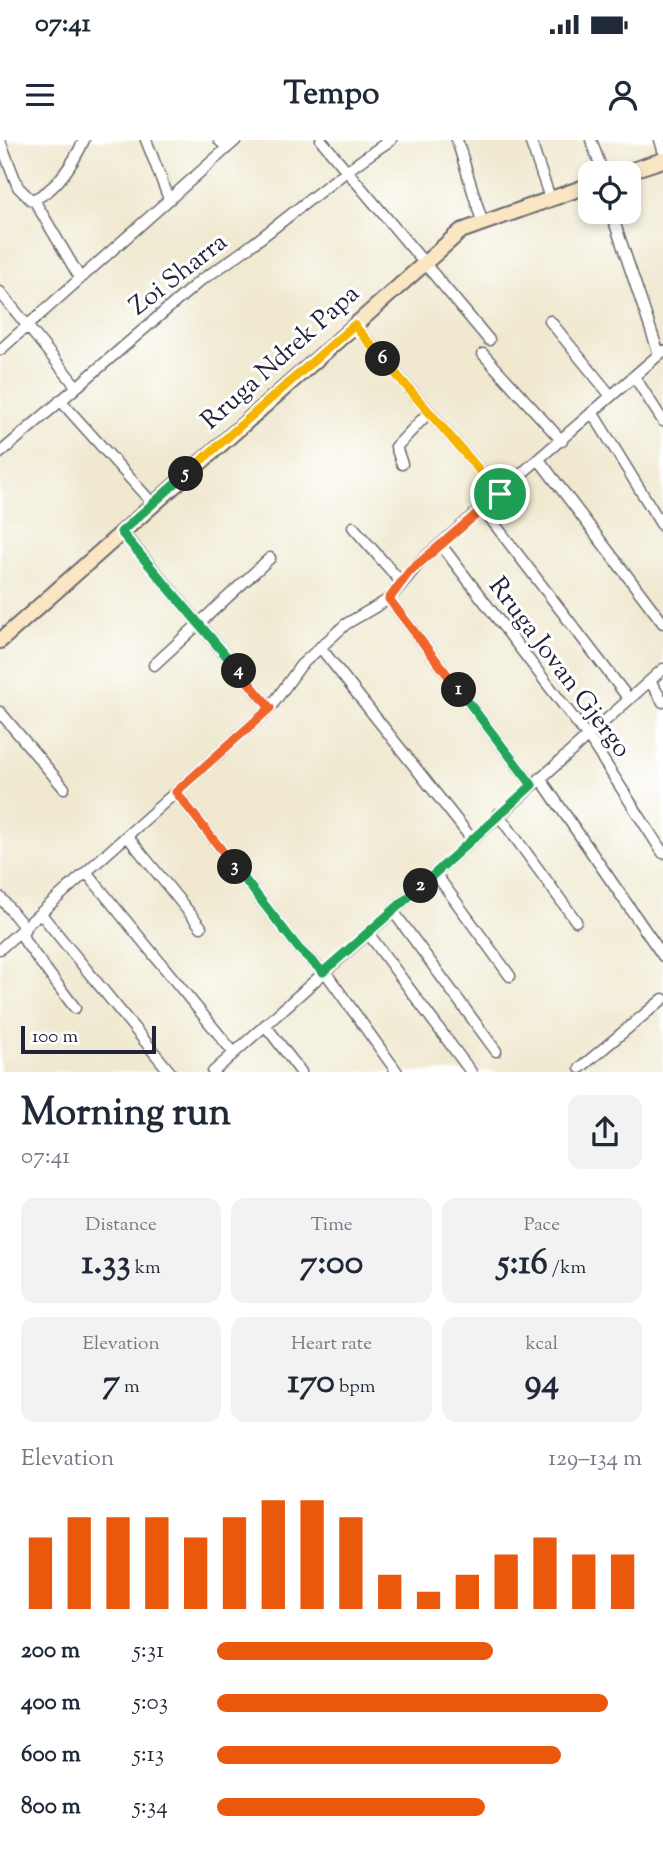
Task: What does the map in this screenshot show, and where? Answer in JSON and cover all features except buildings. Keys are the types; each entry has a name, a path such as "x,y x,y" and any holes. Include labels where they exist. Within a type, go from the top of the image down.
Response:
{"street":[{"path":"34,200 68,169 84,140"},
{"path":"146,140 169,199"},
{"path":"0,350 169,199 223,144 236,140"},
{"path":"321,140 489,340"},
{"name":"Zoi Sharra","path":"0,453 193,287 235,260 346,169 391,140"},
{"path":"457,140 482,221"},
{"path":"530,140 550,198"},
{"path":"592,140 599,161"},
{"path":"660,140 663,150"},
{"path":"0,141 18,187 27,199 34,200"},
{"path":"641,167 663,160"},
{"name":"Rruga Ndrek Papa","path":"0,641 461,231 482,221 578,189"},
{"path":"34,200 80,278"},
{"path":"0,949 270,708 301,665 320,647 346,624 389,599 401,582 440,545 540,461 661,353 615,224"},
{"path":"0,292 29,324 76,386"},
{"path":"550,321 611,396"},
{"path":"354,325 500,494"},
{"path":"483,354 562,441"},
{"path":"634,376 663,421"},
{"path":"60,400 153,503"},
{"path":"402,464 396,447 429,412"},
{"path":"592,412 663,527"},
{"path":"540,461 663,623"},
{"path":"483,509 629,699"},
{"path":"353,527 401,582"},
{"path":"121,532 270,708"},
{"name":"Rruga Jovan Gjergo","path":"440,545 587,738 663,853"},
{"path":"154,665 201,625 270,558"},
{"path":"389,599 532,785"},
{"path":"320,647 471,838"},
{"path":"213,1072 663,668"},
{"path":"650,681 663,702"},
{"path":"0,712 64,788"},
{"path":"540,778 663,956"},
{"path":"176,792 299,949 323,972 397,1072"},
{"path":"498,814 576,921"},
{"path":"128,837 201,927"},
{"path":"87,873 234,1053"},
{"path":"435,873 510,976"},
{"path":"0,897 24,928"},
{"path":"393,911 496,1051"},
{"path":"41,914 170,1072"},
{"path":"24,928 22,935 26,943 75,1008"},
{"path":"368,933 471,1072"},
{"path":"580,1068 663,999"},
{"path":"265,1024 301,1072"}],"route":[{"path":"354,325 500,494 409,572 389,599 532,785 323,972 299,949 176,792 270,708 121,532 354,325"}]}
